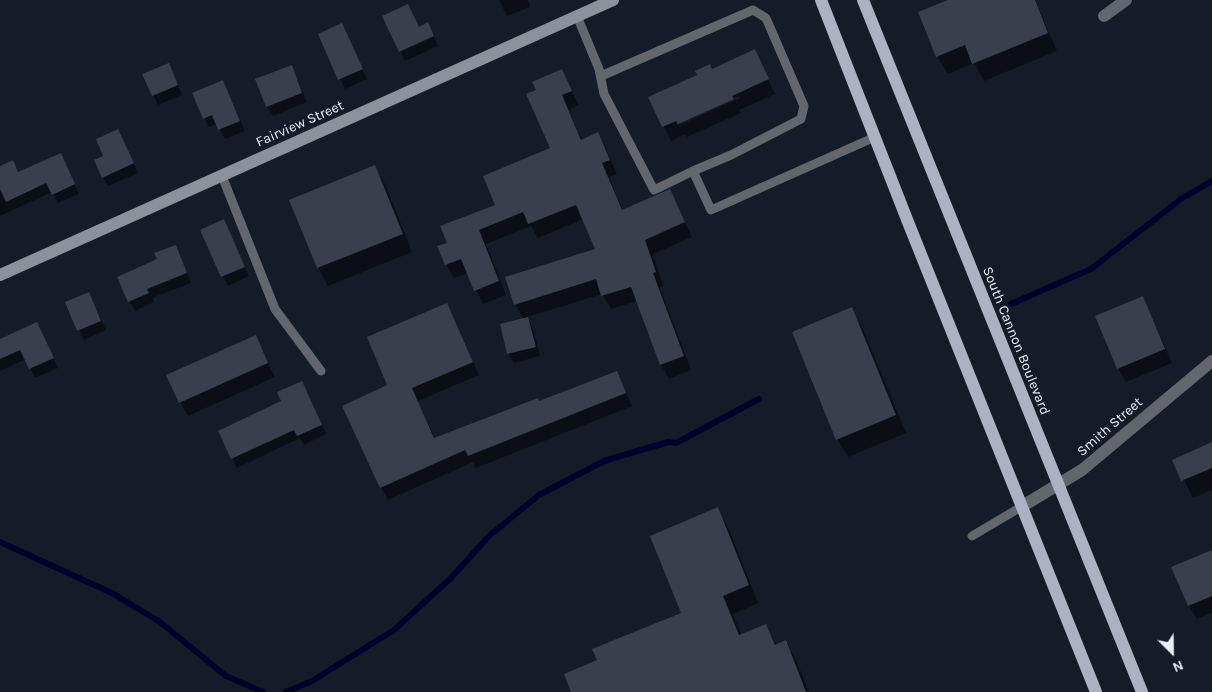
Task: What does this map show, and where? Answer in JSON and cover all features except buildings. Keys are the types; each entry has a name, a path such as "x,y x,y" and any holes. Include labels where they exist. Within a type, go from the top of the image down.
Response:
{"main road":[{"path":"821,0 1096,692"},
{"name":"South Cannon Boulevard","path":"863,0 1142,692"}],"street":[{"name":"Fairview Street","path":"0,275 613,0"},
{"path":"1104,16 1126,0"},
{"name":"Smith Street","path":"1021,507 1082,470 1212,361"}],"lane":[{"path":"577,16 600,76 604,94 654,190 731,155 801,119 804,106 766,18 753,10 600,76"},
{"path":"693,171 711,210 874,137"},
{"path":"222,176 275,309 321,371"},
{"path":"972,536 1021,507"}],"waterway":[{"path":"1011,304 1091,269 1181,199 1212,181"},
{"path":"286,692 312,681 394,630 451,578 489,536 539,495 604,461 668,442 676,443 759,399"},
{"path":"0,542 114,594 160,622 226,676 263,692"}]}
